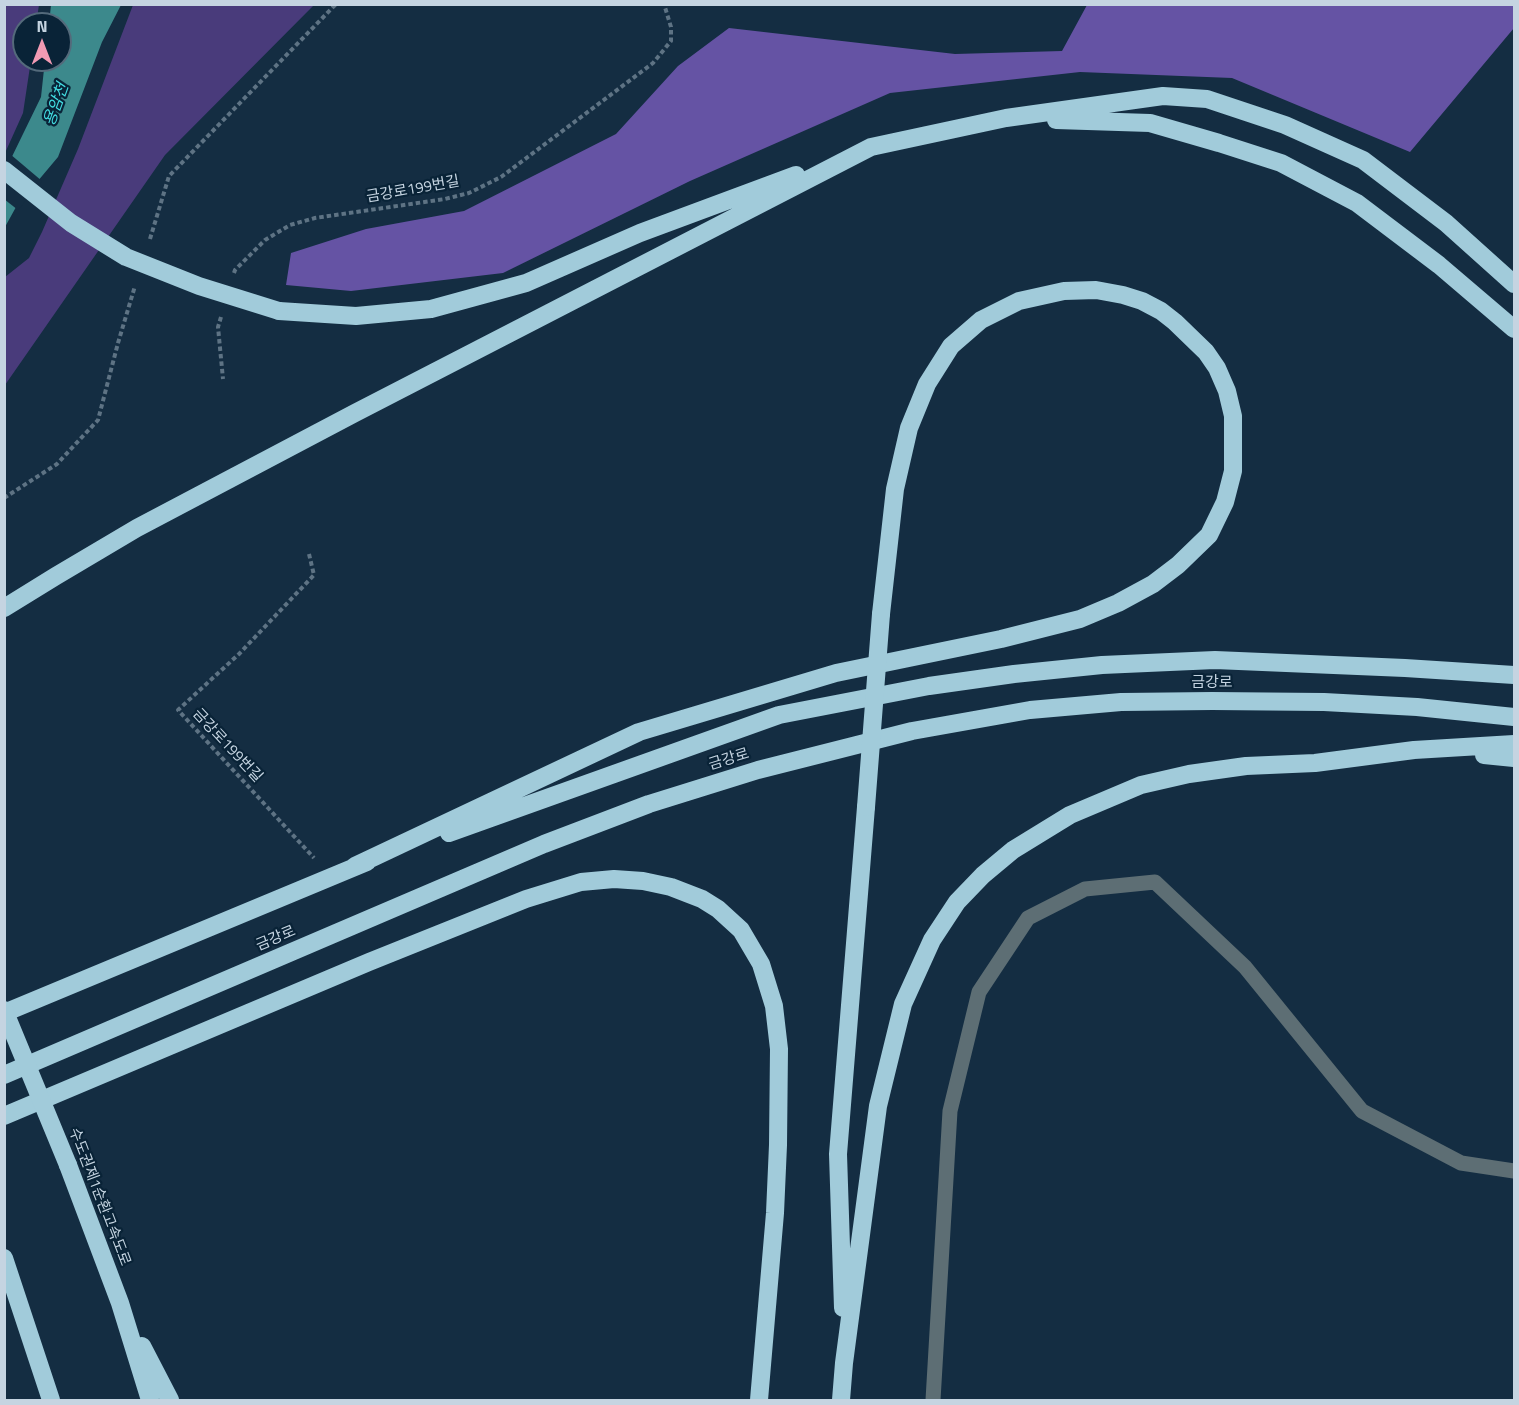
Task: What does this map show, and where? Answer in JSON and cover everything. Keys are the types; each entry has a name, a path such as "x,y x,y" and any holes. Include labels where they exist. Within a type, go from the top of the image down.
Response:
{"highway":[{"path":"4,170 71,223 126,257 199,286 279,311 356,316 431,309 526,283 640,233 871,147 1006,118 1163,96 1207,99 1285,125 1363,160 1446,223 1515,284"},
{"path":"1006,118 1150,123 1281,164 1357,203 1439,266 1515,329"},
{"path":"4,608 157,518 871,147"},
{"path":"355,866 639,732 836,673 1001,639 1080,619 1118,603 1153,584 1178,565 1209,535 1225,502 1233,471 1233,416 1227,391 1217,368 1206,352 1184,329 1161,311 1142,302 1123,295 1096,290 1064,291 1020,302 981,320 951,346 927,384 909,428 896,489 881,614 866,807 838,1154 844,1363"},
{"name":"금강로","path":"4,1012 355,866 780,715 929,686 1102,665 1215,660 1515,675"},
{"name":"금강로","path":"4,1075 544,844 649,804 758,770 912,731 1030,710 1121,702 1212,700 1324,702 1417,707 1515,717"},
{"path":"841,1401 878,1106 900,1015 933,940 957,902 983,875 1013,850 1070,815 1141,785 1189,774 1246,766 1315,763 1414,750 1515,744"},
{"path":"1414,750 1515,758"},
{"path":"4,1116 369,962 526,899 581,882 614,879 643,881 671,887 702,899 718,909 741,930 761,964 774,1005 779,1049 778,1145 775,1213 759,1401"},
{"name":"수도권제1순환고속도로","path":"4,1012 68,1165 120,1303 150,1401"},
{"path":"4,1258 51,1401"},
{"path":"120,1303 170,1401"}],"street":[{"path":"933,1401 950,1111 979,992 1028,918 1085,889 1155,882 1245,968 1362,1111 1461,1163 1515,1171"}],"path":[{"name":"금강로199번길","path":"232,281 235,270 265,240 290,225 315,218 445,199 469,193 501,177 653,63 671,41 671,27 664,4"},
{"path":"221,315 218,327 223,379"},
{"name":"금강로199번길","path":"309,554 314,575 239,654 178,710 331,877"}],"shaded area":[{"path":"5,4 39,5 38,12 12,12 12,72 29,72 23,113 5,153"},
{"path":"133,5 314,5 165,155 5,385 5,277 29,258 42,232 78,149"},
{"path":"1087,5 1514,5 1514,28 1410,152 1232,78 1080,72 890,93 690,181 503,273 351,291 286,285 291,253 366,229 464,211 616,134 678,66 729,28 955,54 1062,51"}],"water":[{"name":"용암천","path":"51,5 121,5 102,42 58,157 16,207 5,227 4,173 41,97 44,72 72,72 72,12 50,12"}],"pier":[{"path":"10,154 42,181 18,210 4,199 4,166"}]}
